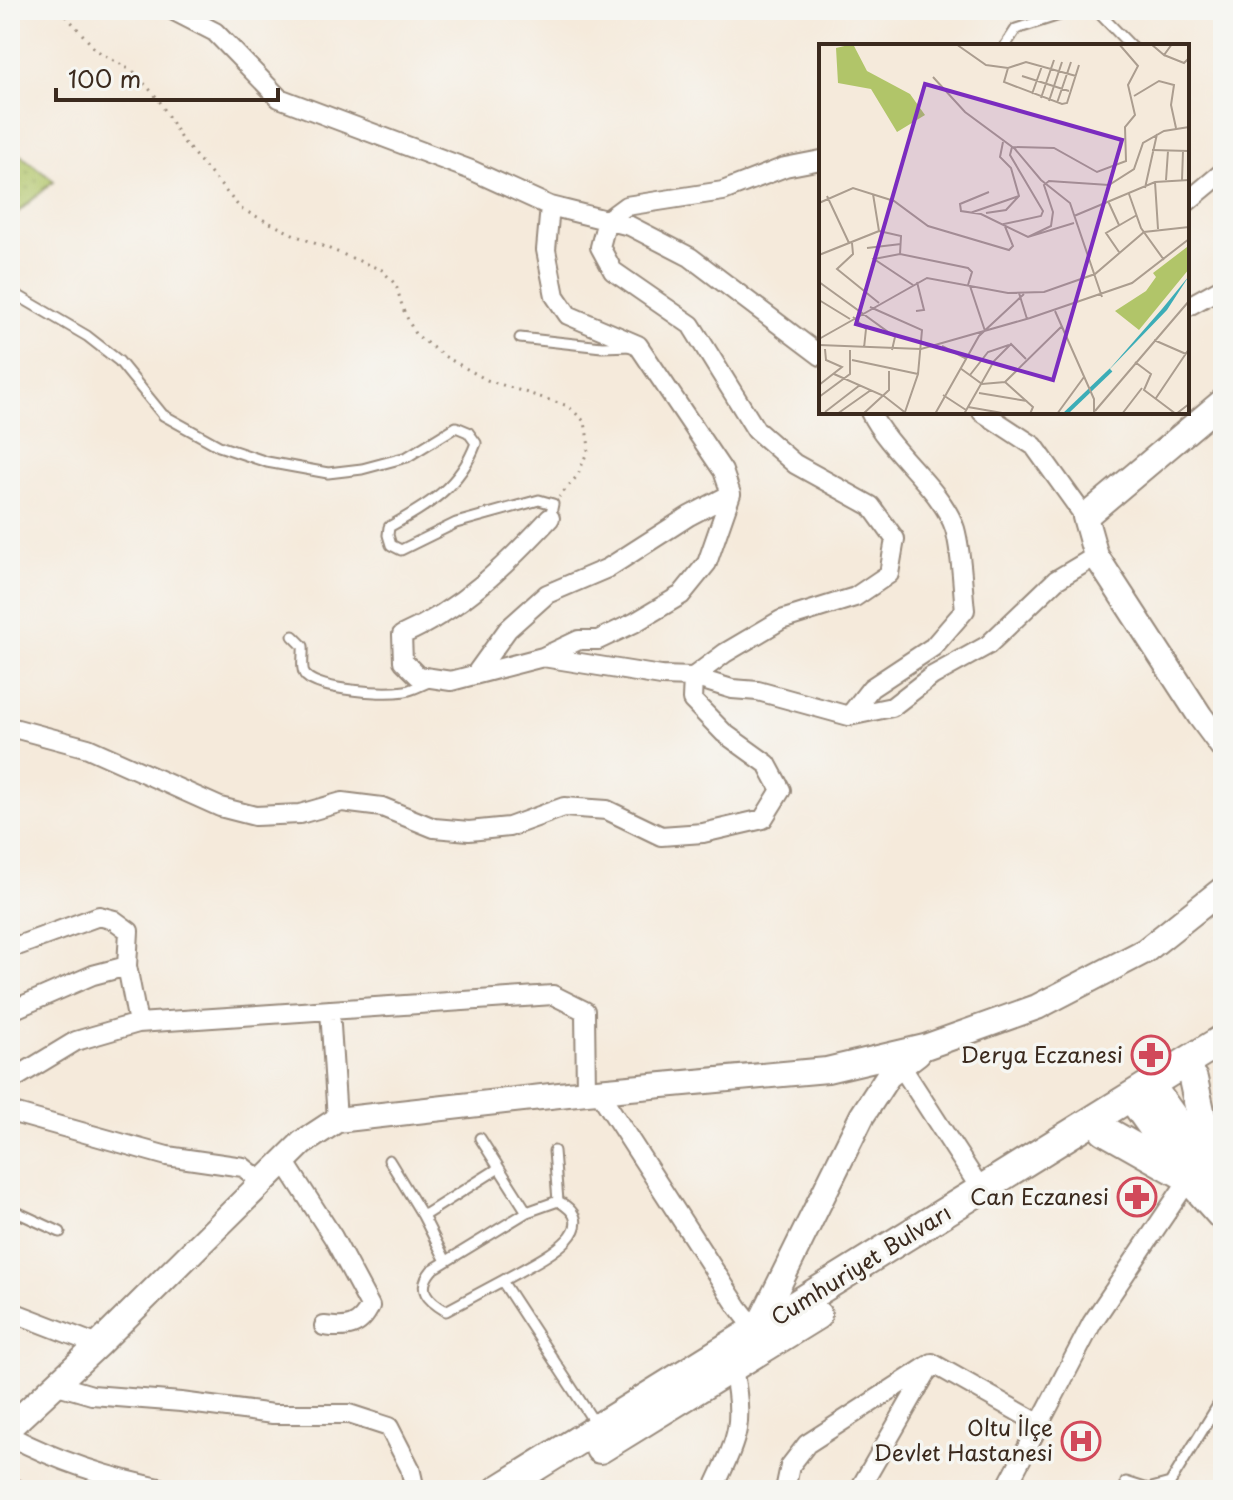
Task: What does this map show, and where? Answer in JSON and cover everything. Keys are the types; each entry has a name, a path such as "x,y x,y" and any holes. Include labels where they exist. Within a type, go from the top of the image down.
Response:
{"main road":[{"name":"Cumhuriyet Bulvarı","path":"535,1489 733,1369 1104,1130 1223,1039"},
{"name":"Cumhuriyet Bulvarı","path":"498,1490 982,1191 1146,1098 1193,1079 1223,1060"},
{"path":"1193,1079 1209,1180 1223,1217"},
{"path":"1146,1098 1209,1180"},
{"path":"1104,1130 1209,1180"}],"street":[{"path":"172,10 215,32 279,98 471,170 550,206 630,226 690,257 819,354"},
{"path":"693,677 725,653 781,620 855,597 889,574 895,539 871,506 795,464 756,430 691,325 613,271 600,247 607,220 626,206 723,191 785,167 819,160"},
{"path":"1189,200 1223,172"},
{"path":"550,206 546,250 555,296 568,315 638,345 723,471 731,494 707,563 681,595 634,623 598,640 579,640 543,657 451,681 418,676 403,661 402,635 432,622 466,599 507,563 552,511"},
{"path":"1189,306 1223,287"},
{"path":"1085,517 1223,401"},
{"path":"849,716 871,688 933,647 965,610 955,528 934,494 899,456 871,414"},
{"path":"985,414 1034,446 1085,517 1096,556 1223,747"},
{"path":"477,672 508,629 547,594 608,568 678,523 731,494"},
{"path":"543,657 661,676 693,677 849,716 892,707 932,676 988,645 1056,580 1096,556"},
{"path":"10,727 88,748 220,807 255,816 300,814 342,802 382,807 434,828 469,831 509,827 564,807 607,810 661,836 703,833 763,819 781,790 767,764 724,733 692,700 693,677"},
{"path":"10,1427 98,1345 302,1143 337,1120 895,1061 925,1047 1037,1007 1145,951 1223,889"},
{"path":"10,946 99,916 114,920 129,931 127,966 138,1023"},
{"path":"10,1011 93,975 127,966"},
{"path":"10,1081 76,1041 138,1023 553,995 585,1011 592,1092 756,1330"},
{"path":"330,1010 337,1120"},
{"path":"895,1061 982,1191"},
{"path":"713,1490 738,1436 740,1403 733,1369 756,1330 862,1116 895,1061"},
{"path":"10,1112 167,1156 243,1167 262,1182"},
{"path":"284,1161 333,1237 370,1306 365,1318 344,1329 324,1326"},
{"path":"1005,1490 1092,1323 1209,1180"},
{"path":"10,1311 98,1345"},
{"path":"932,1363 1040,1424"},
{"path":"785,1490 790,1466 807,1444 932,1363"},
{"path":"859,1490 932,1363"},
{"path":"54,1384 92,1395 273,1414 349,1414 389,1427 410,1468 415,1490"},
{"path":"10,1436 116,1485 169,1490"},
{"path":"10,1486 18,1490"}],"lane":[{"path":"1006,44 1016,29 1075,10"},
{"path":"1096,10 1129,44"},
{"path":"10,291 87,336 119,361 163,415 219,446 267,462 328,473 362,469 407,457 456,427 468,432 476,443 469,461 454,480 438,499 389,527 391,545 401,550 456,523 539,500 552,511"},
{"path":"520,338 602,347 638,345"},
{"path":"293,636 303,646 302,669 306,676 321,684 372,691 408,691 435,679"},
{"path":"480,1138 527,1212"},
{"path":"554,1151 558,1201"},
{"path":"389,1160 446,1261"},
{"path":"423,1216 499,1168"},
{"path":"558,1201 571,1208 577,1222 575,1232 560,1245 502,1281 446,1311 433,1303 424,1289 424,1279 432,1270 527,1212 558,1201"},
{"path":"10,1209 60,1232"},
{"path":"502,1281 598,1428"},
{"path":"1126,1482 1148,1489 1170,1483 1223,1397"}],"path":[{"path":"61,10 96,50 134,72 151,91 181,139 241,209 297,236 382,270 396,285 415,334 444,356 487,380 568,406 585,422 589,447 578,475 552,511"}],"green space":[{"path":"10,147 54,181 10,219"}],"place":[{"name":"Derya Eczanesi","path":"1151,1055"},
{"name":"Can Eczanesi","path":"1137,1197"},
{"name":"Oltu İlçe Devlet Hastanesi","path":"1081,1441"}]}
